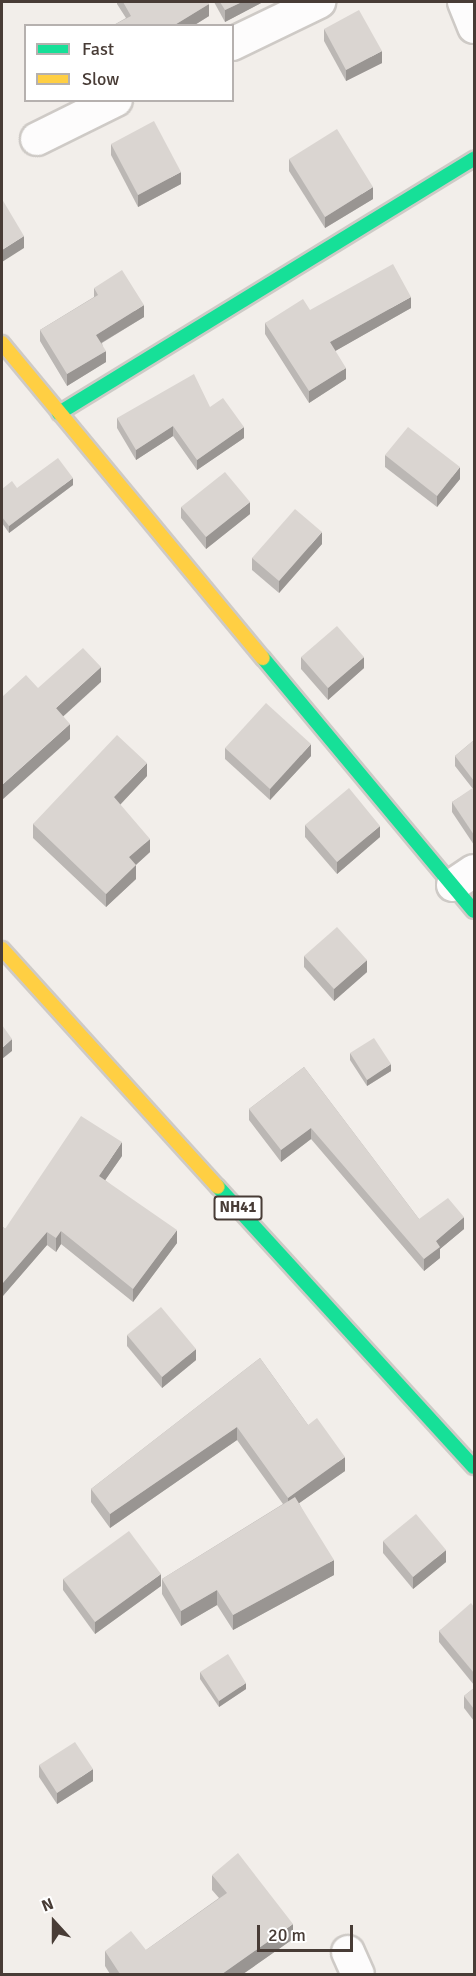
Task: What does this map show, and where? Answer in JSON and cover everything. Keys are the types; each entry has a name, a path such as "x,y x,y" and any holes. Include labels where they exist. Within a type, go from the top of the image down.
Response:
{"main road":[{"path":"58,413 474,159"},
{"path":"2,343 58,413 464,878 474,911"},
{"name":"NH41","path":"2,951 474,1467"}],"street":[{"path":"234,43 319,2"},
{"path":"464,2 474,27"},
{"path":"38,139 112,102"}],"building":[{"path":"123,2 208,2 209,4 176,24 116,24 131,16"},
{"path":"220,2 242,2 225,10"},
{"path":"359,10 382,51 346,70 324,29"},
{"path":"154,121 181,172 138,195 111,144"},
{"path":"337,129 373,187 325,217 289,159"},
{"path":"2,199 24,236 2,250"},
{"path":"393,264 411,297 330,342 346,368 309,391 265,323 303,299 310,310"},
{"path":"122,270 144,305 96,335 106,351 67,374 40,330 98,295 94,288"},
{"path":"194,374 210,407 223,398 244,427 197,460 173,426 136,450 117,418"},
{"path":"408,427 460,467 437,496 385,455"},
{"path":"58,458 73,478 9,526 2,517 2,489 12,481 17,488"},
{"path":"225,472 250,502 206,537 181,507"},
{"path":"295,509 322,532 279,581 252,558"},
{"path":"337,626 364,657 328,688 301,657"},
{"path":"83,648 101,667 56,708 70,724 2,785 2,697 26,675 38,688"},
{"path":"266,703 311,744 270,789 225,748"},
{"path":"117,735 147,763 114,797 150,839 129,857 136,865 106,894 33,824"},
{"path":"474,740 474,781 455,756"},
{"path":"474,787 474,835 452,802"},
{"path":"349,788 380,826 337,862 305,825"},
{"path":"337,927 367,960 334,989 304,956"},
{"path":"2,1025 12,1039 2,1048"},
{"path":"374,1038 391,1064 367,1080 350,1053"},
{"path":"304,1067 419,1219 448,1198 464,1217 436,1241 440,1247 424,1259 311,1128 281,1150 249,1109"},
{"path":"81,1116 122,1142 99,1176 177,1230 133,1289 61,1231 56,1238 47,1232 2,1284 2,1226 5,1229"},
{"path":"161,1307 196,1349 162,1377 127,1335"},
{"path":"260,1358 308,1425 317,1418 345,1457 288,1498 237,1427 110,1514 91,1489"},
{"path":"295,1497 334,1560 233,1615 217,1590 181,1611 162,1579"},
{"path":"416,1514 446,1550 413,1577 383,1541"},
{"path":"129,1531 161,1574 95,1622 63,1579"},
{"path":"471,1603 474,1607 474,1673 439,1631"},
{"path":"228,1654 246,1683 219,1701 200,1672"},
{"path":"474,1688 474,1709 464,1696"},
{"path":"75,1742 93,1769 57,1793 39,1765"},
{"path":"238,1853 293,1924 222,1974 120,1974 105,1951 131,1931 146,1950 227,1893 212,1875"}],"traffic: fast":[{"path":"59,413 474,159"},
{"path":"263,658 474,911"},
{"path":"218,1187 474,1467"}],"traffic: slow":[{"path":"2,343 263,658"},
{"path":"2,949 218,1187"}]}
